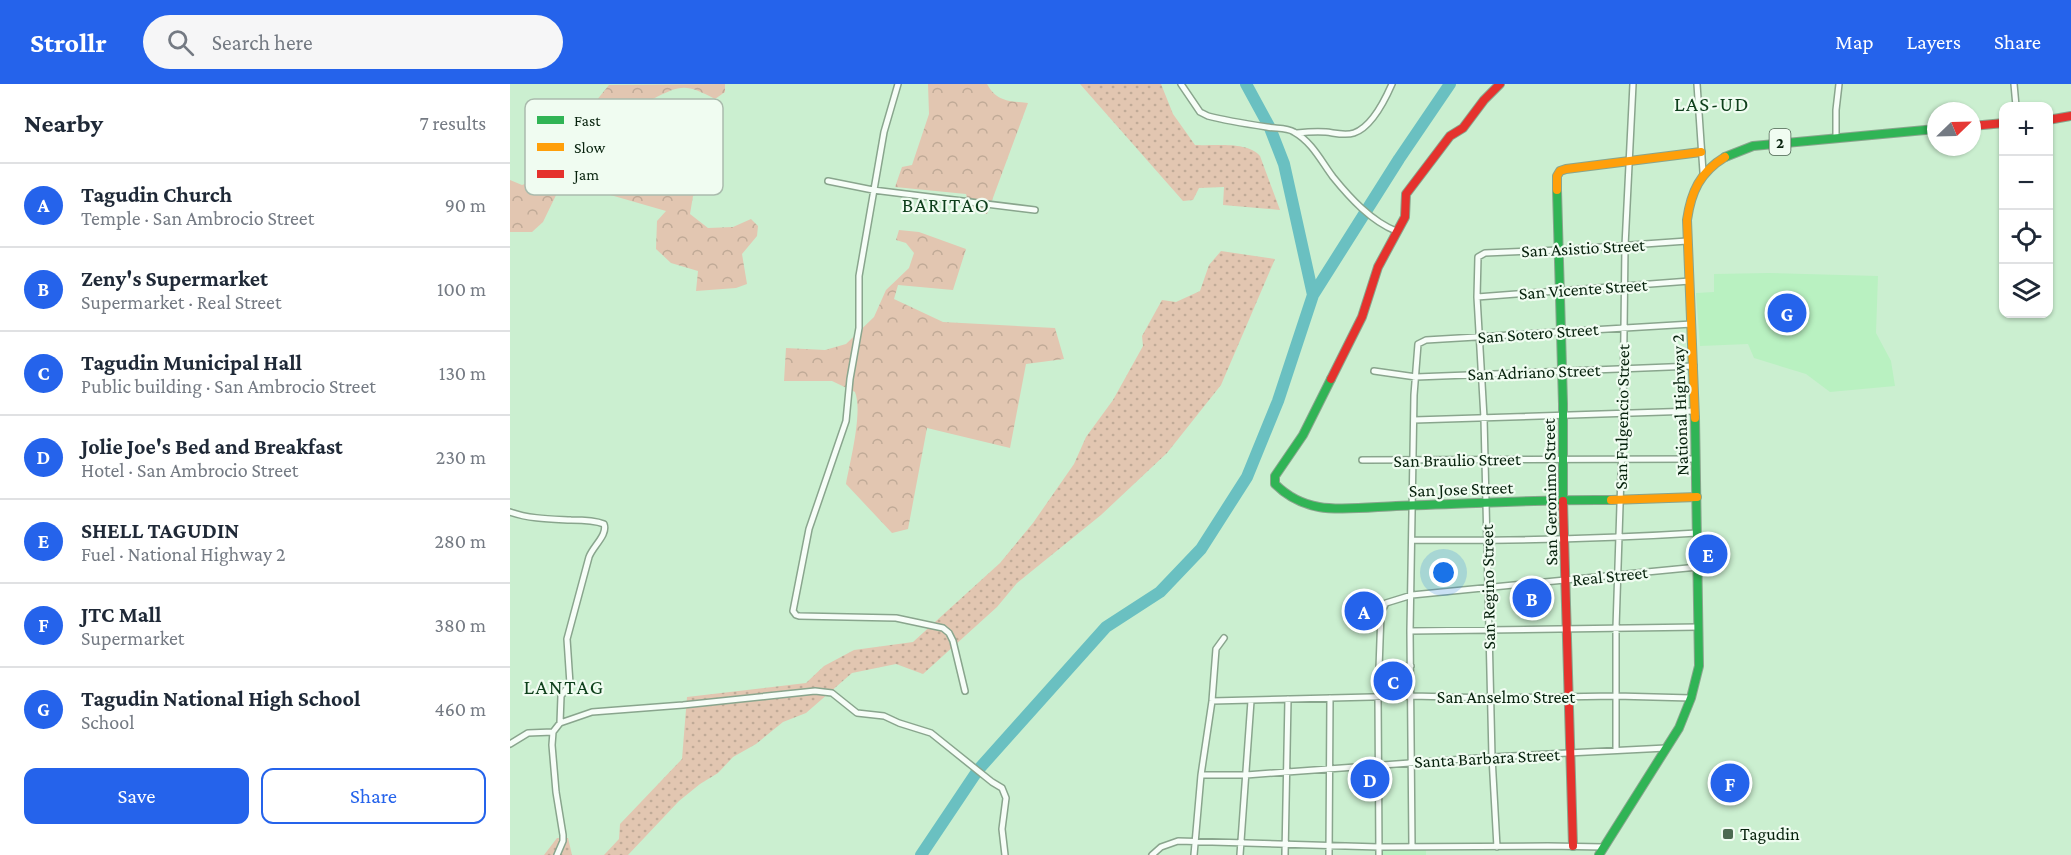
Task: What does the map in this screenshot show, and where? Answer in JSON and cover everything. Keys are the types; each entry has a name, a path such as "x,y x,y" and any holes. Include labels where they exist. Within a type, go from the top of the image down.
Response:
{"main road":[{"path":"1396,231 1405,217 1406,194 1412,184 1450,136 1463,128 1484,100 1500,84"},
{"path":"2053,119 2071,116"},
{"path":"1981,125 1999,123"},
{"name":"National Highway 2","path":"1599,855 1679,728 1691,698 1699,666 1697,459 1687,241 1690,198 1703,174 1714,162 1753,146 1927,130"},
{"path":"1630,162 1701,152"},
{"name":"San Geronimo Street","path":"1573,846 1568,629 1562,499 1563,371 1558,174 1566,169 1630,162"},
{"name":"San Jose Street","path":"1396,231 1378,267 1356,329 1303,435 1274,478 1277,488 1297,501 1312,507 1697,497"}],"street":[{"path":"898,84 884,132 859,276 860,328 850,379 846,421 809,529 794,610 799,616 896,618 943,628 953,641 965,691"},
{"path":"1181,84 1200,112 1208,116 1269,128 1289,129 1297,133 1310,144 1353,199 1382,224 1396,231"},
{"path":"1297,133 1326,132 1346,135 1355,133 1364,128 1392,84"},
{"name":"San Fulgencio Street","path":"1616,750 1616,628 1622,459 1625,246 1633,84"},
{"path":"1697,84 1703,174"},
{"path":"1836,138 1839,84"},
{"path":"2014,84 2016,102"},
{"path":"828,181 873,190 1035,210"},
{"name":"San Asistio Street","path":"1478,255 1687,241"},
{"name":"San Regino Street","path":"1478,255 1477,297 1484,418 1492,757 1497,847"},
{"name":"San Vicente Street","path":"1477,297 1690,281"},
{"name":"San Sotero Street","path":"1416,377 1417,346 1420,342 1692,324"},
{"name":"San Adriano Street","path":"1374,371 1416,377 1694,366"},
{"path":"1412,847 1410,631 1416,377"},
{"path":"1414,420 1695,411"},
{"name":"San Braulio Street","path":"1362,460 1697,459"},
{"path":"510,512 527,518 593,521 604,524 606,527 605,533 592,549 589,557 567,639 570,684 561,696 560,723"},
{"path":"1412,540 1487,541 1697,533"},
{"name":"Real Street","path":"1379,667 1383,608 1392,601 1412,595 1698,567"},
{"path":"1410,631 1699,627"},
{"path":"1194,855 1216,649 1224,638"},
{"path":"1379,855 1379,667 1411,666"},
{"path":"557,855 561,848 563,835 556,792 553,732 560,723 591,712 824,691 832,693 857,713 884,716 931,733 1002,788 1006,798 1002,829 1005,855"},
{"name":"San Anselmo Street","path":"1212,701 1378,696 1691,698"},
{"path":"1329,855 1330,698"},
{"path":"1285,855 1288,699"},
{"path":"1240,855 1251,701"},
{"path":"510,744 528,734 553,732"},
{"name":"Santa Barbara Street","path":"1202,775 1246,775 1492,757 1666,748"},
{"path":"1152,855 1161,847 1172,842 1195,841 1379,847 1604,847"},
{"path":"1428,855 1429,846"}],"shaded area":[{"path":"1714,274 1878,276 1876,333 1891,361 1895,386 1830,392 1806,374 1754,358 1748,344 1700,346 1696,293 1714,292"},
{"path":"1382,849 1426,849 1426,855 1382,855"}],"green space":[{"path":"725,84 725,92 715,99 690,88 678,88 653,99 598,99 609,85"},
{"path":"928,84 987,84 999,97 1009,101 1028,103 987,214 970,210 966,194 895,187 902,167 912,165 929,114"},
{"path":"1080,84 1161,84 1173,114 1195,145 1239,146 1255,151 1260,156 1280,210 1223,205 1224,187 1199,188 1193,200 1183,201"},
{"path":"510,180 522,185 525,184 525,195 556,195 543,222 532,232 510,232"},
{"path":"610,195 696,195 693,196 690,214 708,228 733,227 751,219 758,226 757,236 742,254 747,284 736,288 696,291 698,271 671,263 656,249 657,221 666,211"},
{"path":"899,230 919,232 966,249 953,290 898,285 894,299 943,322 1055,328 1064,359 1026,364 1010,448 927,428 908,529 892,533 846,484 857,424 855,392 832,381 784,381 786,348 825,350 846,344 874,317 886,290 909,268 914,253 906,243 896,240"},
{"path":"1221,251 1275,259 1221,385 1167,453 1101,515 1017,583 997,607 923,674 896,664 852,673 806,713 783,722 756,744 733,757 718,773 679,801 628,855 604,855 619,839 620,824 682,759 687,697 806,683 824,666 854,650 913,642 1000,563 1033,523 1074,464 1086,437 1113,400 1143,346 1142,336 1162,300 1176,302 1200,291 1209,265"},
{"path":"557,838 568,838 572,855 544,855"}],"waterway":[{"path":"1246,84 1270,128 1284,164 1313,295"},
{"path":"921,855 978,770 1106,627 1160,592 1201,549 1247,477 1278,401 1313,295 1399,159 1450,84"}],"traffic: fast":[{"path":"1725,157 1753,146 1927,130"},
{"path":"1557,190 1563,404 1563,501"},
{"path":"1331,379 1303,435 1275,476 1275,484 1301,502 1319,507 1347,509 1611,500"},
{"path":"1599,855 1679,728 1691,698 1699,666 1695,418"}],"traffic: slow":[{"path":"1557,190 1557,176 1560,171 1566,169 1701,152"},
{"path":"1695,418 1687,220 1691,200 1698,184 1709,169 1725,157"},
{"path":"1611,500 1697,497"}],"traffic: jam":[{"path":"1331,379 1362,317 1378,267 1405,217 1406,194 1450,136 1463,128 1484,100 1500,84"},
{"path":"2053,119 2071,116"},
{"path":"1981,125 1999,123"},
{"path":"1563,501 1573,846"}],"place":[{"name":"Tagudin National High School","path":"1787,313"},
{"name":"SHELL TAGUDIN","path":"1708,554"},
{"name":"Zeny's Supermarket","path":"1532,598"},
{"name":"Tagudin Church","path":"1364,611"},
{"name":"Tagudin Municipal Hall","path":"1393,681"},
{"name":"Jolie Joe's Bed and Breakfast","path":"1370,779"},
{"name":"JTC Mall","path":"1730,783"},
{"name":"Tagudin","path":"1728,834"}],"district":[{"name":"LAS-UD","path":"1712,104"},
{"name":"BARITAO","path":"946,205"},
{"name":"LANTAG","path":"564,687"}]}
